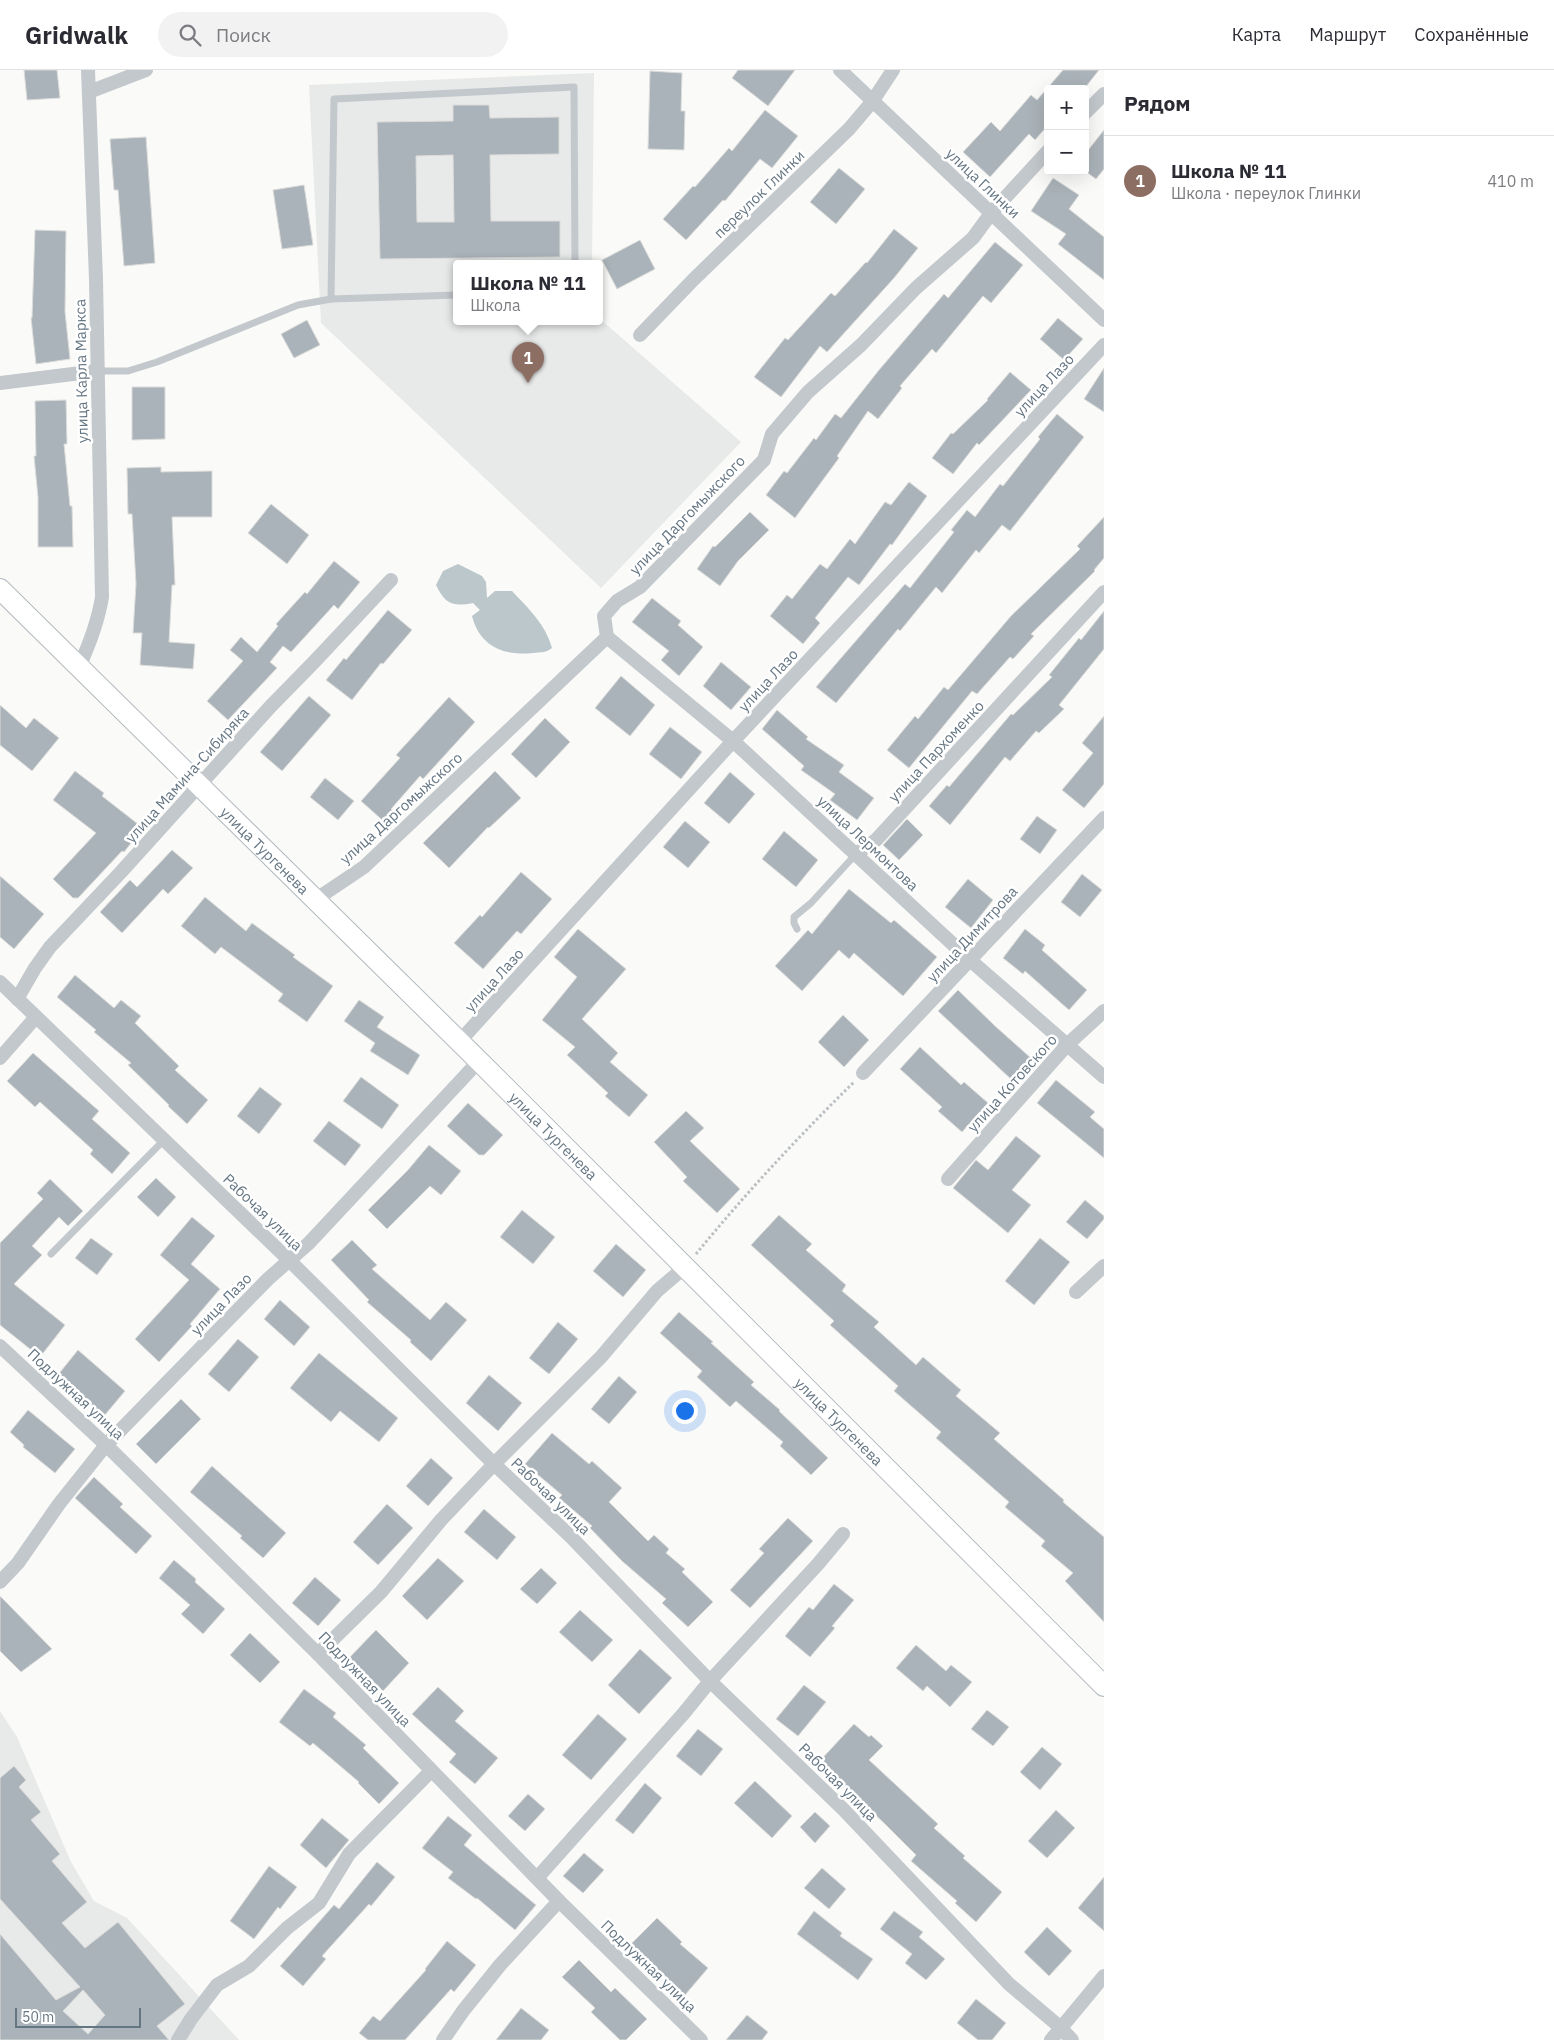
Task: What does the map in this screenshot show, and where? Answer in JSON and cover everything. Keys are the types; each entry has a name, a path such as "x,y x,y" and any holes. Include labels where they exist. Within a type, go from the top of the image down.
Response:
{"street":[{"name":"улица Карла Маркса","path":"80,667 94,636 102,597 96,279 88,70"},
{"path":"89,92 146,70"},
{"name":"улица Глинки","path":"840,70 1104,320"},
{"name":"переулок Глинки","path":"640,335 694,279 849,129 872,102 893,70"},
{"path":"1089,109 1104,94"},
{"name":"улица Даргомыжского","path":"315,900 364,867 607,637 604,616 616,601 640,587 764,460 772,434 808,392 861,345 916,288 973,238 992,212 1044,155"},
{"name":"улица Лазо","path":"460,1042 733,741 1104,345"},
{"path":"0,383 97,371"},
{"name":"улица Мамина-Сибиряка","path":"17,1000 35,968 50,947 270,707 391,580"},
{"name":"улица Тургенева","path":"0,589 460,1042 1104,1686"},
{"name":"улица Пархоменко","path":"856,854 876,840 1104,592"},
{"name":"улица Лермонтова","path":"607,637 733,741 970,960 1104,1077"},
{"name":"улица Димитрова","path":"863,1073 1104,818"},
{"name":"Рабочая улица","path":"0,982 290,1261 494,1464 570,1536 710,1680 843,1809 1009,1984 1060,2027 1072,2040"},
{"name":"улица Котовского","path":"948,1179 1068,1044 1104,1011"},
{"path":"0,1058 36,1017"},
{"name":"улица Лазо","path":"0,1582 18,1563 59,1504 106,1445 268,1278 310,1243 479,1061"},
{"path":"1076,1292 1104,1266"},
{"path":"318,1654 381,1592 441,1520 494,1464 601,1357 657,1291 685,1268"},
{"name":"Подлужная улица","path":"0,1346 106,1445 318,1654 431,1771 538,1877 559,1901 701,2040"},
{"path":"538,1877 684,1713 710,1680 818,1564 843,1534"},
{"path":"178,2040 191,2018 217,1985 249,1966 288,1928 319,1903 349,1854 431,1771"},
{"path":"443,2040 462,2011 500,1965 559,1901"},
{"path":"1051,2040 1104,1976"}],"lane":[{"path":"331,299 334,100 574,87 575,260"},
{"path":"97,371 128,371 157,362 298,305 331,299 453,295"},
{"name":"улица Пархоменко","path":"797,929 794,917 811,904 856,854"},
{"path":"51,1254 164,1140"}],"path":[{"path":"685,1268 724,1220 800,1136 863,1073"}],"shaded area":[{"path":"594,73 592,260 453,260 453,325 603,325 603,321 741,442 601,588 321,323 309,85"},
{"path":"458,564 482,576 486,582 487,598 495,591 512,591 541,624 552,648 548,651 522,654 503,651 487,642 476,627 472,616 480,610 473,603 460,605 450,603 436,585 443,571"},
{"path":"0,1711 17,1737 71,1862 94,1901 127,1918 239,2040 0,2040"}],"building":[{"path":"24,70 57,70 60,98 27,100"},
{"path":"738,70 795,70 768,106 732,78"},
{"path":"1063,70 1099,70 1087,85 1050,85"},
{"path":"650,71 682,73 681,111 685,111 684,150 648,149"},
{"path":"1044,92 1044,130 1035,140 1029,134 990,177 963,152 991,122 1000,131 1031,95 1037,100"},
{"path":"453,105 489,105 490,118 559,117 559,154 490,155 491,221 560,221 560,257 380,259 377,122 453,121","holes":["453,155 454,222 417,222 416,156"]},
{"path":"765,110 798,136 772,168 760,159 725,201 723,200 686,240 663,219 693,186 695,187 729,148 732,151"},
{"path":"1104,130 1104,169 1096,179 1089,174 1089,149"},
{"path":"146,137 155,263 124,266 118,190 114,190 110,139"},
{"path":"839,168 865,189 836,224 810,202"},
{"path":"1053,178 1079,195 1069,209 1104,237 1104,280 1058,244 1066,234 1031,211"},
{"path":"304,185 313,245 282,249 273,190"},
{"path":"894,229 918,248 894,278 827,352 820,346 781,397 754,377 785,338 788,340 831,293 835,296 867,263"},
{"path":"35,230 66,231 65,312 70,359 36,364 31,318"},
{"path":"640,240 655,269 617,289 602,260"},
{"path":"995,242 1023,265 991,303 983,296 936,353 932,349 900,386 902,388 878,419 868,411 837,456 839,458 795,518 766,495 784,471 787,473 814,438 816,440 835,414 841,418 944,294 948,298"},
{"path":"1058,318 1083,339 1064,360 1040,339"},
{"path":"307,320 320,345 294,358 281,334"},
{"path":"1104,368 1104,412 1084,399"},
{"path":"1010,372 1031,390 979,445 977,443 953,474 932,458 951,433 953,434 988,400"},
{"path":"132,387 165,387 165,439 132,440"},
{"path":"66,400 67,444 64,444 70,506 72,506 73,547 38,547 38,497 34,456 36,456 35,401"},
{"path":"1057,414 1084,437 1010,531 1002,525 979,553 976,550 942,593 936,587 836,703 816,687 905,584 910,588 954,532 951,530 967,510 975,517 1000,484 1003,486"},
{"path":"161,467 161,472 212,471 212,517 172,517 175,585 172,585 169,642 195,644 193,669 140,665 142,633 133,633 136,584 132,514 128,514 127,468"},
{"path":"909,482 927,496 892,545 890,544 859,585 848,577 815,618 820,623 803,644 770,616 787,595 792,599 820,564 827,569 850,539 855,544 885,502 891,505"},
{"path":"271,504 309,535 287,564 248,533"},
{"path":"750,512 769,530 738,561 720,586 697,569 713,546 715,547"},
{"path":"1104,517 1104,558 1095,571 1031,634 1034,636 1013,659 1010,657 977,694 972,691 909,768 887,750 915,716 918,719 944,687 948,690 1011,616 1080,549 1077,546"},
{"path":"334,561 360,582 338,609 334,605 291,652 283,646 270,662 277,668 228,720 207,701 243,661 230,650 241,637 257,652 278,626 276,624 305,592 307,594"},
{"path":"652,598 681,621 678,625 703,647 679,676 661,660 669,651 632,622"},
{"path":"388,610 412,630 383,664 381,663 352,700 326,680 344,658 346,660"},
{"path":"1104,611 1104,649 1059,705 1064,709 1039,733 1036,731 1010,761 1005,757 950,825 929,806 947,785 949,787 1011,714 1013,715 1052,677 1049,675"},
{"path":"721,662 751,687 731,710 703,686"},
{"path":"621,676 655,705 630,736 595,708"},
{"path":"309,696 331,715 282,771 260,752"},
{"path":"449,697 475,722 423,779 420,776 391,809 400,817 390,827 361,801 400,758 396,755"},
{"path":"0,705 26,728 34,718 59,738 32,771 0,745"},
{"path":"777,710 808,737 806,739 844,765 839,772 874,798 857,820 830,800 835,794 801,770 804,766 762,729"},
{"path":"1104,716 1104,784 1084,808 1062,790 1093,753 1082,743"},
{"path":"545,718 570,742 536,778 511,754"},
{"path":"670,727 702,752 681,779 649,754"},
{"path":"75,771 104,793 102,796 143,828 124,852 122,851 78,898 73,898 53,879 96,833 53,800"},
{"path":"495,771 521,798 488,827 449,868 423,843"},
{"path":"730,772 755,794 729,824 704,803"},
{"path":"325,778 354,801 338,820 310,797"},
{"path":"1037,816 1057,830 1040,854 1020,839"},
{"path":"907,819 923,835 899,860 883,845"},
{"path":"685,821 710,842 688,868 663,847"},
{"path":"784,831 818,860 796,887 762,859"},
{"path":"172,850 193,868 168,894 163,889 122,933 100,912 130,880 137,887"},
{"path":"521,872 552,899 521,934 517,931 483,969 454,943 480,915 482,917"},
{"path":"1082,874 1102,890 1080,917 1061,902"},
{"path":"0,876 44,914 14,949 0,937"},
{"path":"968,879 993,900 971,928 945,907"},
{"path":"849,889 891,923 894,920 937,957 903,996 854,953 849,959 839,950 802,991 775,966 808,930 812,934"},
{"path":"205,897 246,931 252,923 295,955 293,957 333,986 307,1022 278,1001 283,994 221,947 215,954 181,926"},
{"path":"578,929 626,969 582,1019 618,1053 610,1062 648,1095 629,1117 605,1096 608,1093 567,1055 575,1047 542,1020 577,977 554,957"},
{"path":"1025,929 1045,945 1042,950 1087,990 1069,1010 1025,971 1023,974 1003,958"},
{"path":"75,975 114,1008 121,1000 141,1016 135,1023 179,1066 175,1070 208,1100 187,1124 128,1065 131,1063 57,997"},
{"path":"958,990 1032,1059 1013,1081 938,1011"},
{"path":"359,1000 384,1017 377,1027 420,1055 408,1075 370,1051 375,1043 344,1021"},
{"path":"843,1015 869,1040 844,1067 818,1042"},
{"path":"920,1047 961,1085 964,1082 988,1103 962,1132 938,1111 942,1107 900,1069"},
{"path":"33,1053 99,1111 92,1119 130,1153 112,1174 90,1154 93,1150 40,1102 35,1107 7,1081"},
{"path":"361,1077 399,1105 382,1129 343,1101"},
{"path":"1056,1080 1095,1112 1090,1117 1104,1129 1104,1158 1037,1103"},
{"path":"260,1087 282,1104 259,1134 237,1116"},
{"path":"468,1103 503,1135 484,1155 479,1155 447,1126"},
{"path":"686,1111 704,1128 690,1141 740,1189 717,1213 683,1181 687,1177 654,1142"},
{"path":"329,1121 361,1145 345,1166 313,1141"},
{"path":"1016,1136 1041,1156 1012,1190 1031,1205 1008,1233 953,1188 976,1160 988,1170"},
{"path":"429,1145 461,1171 441,1195 430,1186 387,1229 368,1210 408,1170"},
{"path":"156,1178 176,1197 158,1217 137,1197"},
{"path":"50,1179 83,1211 68,1226 59,1217 32,1246 42,1255 14,1284 65,1325 40,1357 0,1325 0,1243 43,1199 37,1193"},
{"path":"1085,1200 1104,1216 1104,1219 1087,1239 1066,1222"},
{"path":"522,1210 555,1237 533,1264 500,1237"},
{"path":"779,1215 812,1244 806,1250 846,1285 842,1291 879,1322 874,1327 916,1365 923,1357 961,1390 956,1396 1000,1433 994,1439 1104,1537 1104,1622 1065,1581 1073,1573 1041,1546 1045,1541 1005,1507 1009,1502 936,1438 941,1432 894,1391 898,1386 830,1325 834,1321 751,1245"},
{"path":"192,1217 215,1236 191,1264 220,1289 190,1324 192,1326 159,1362 135,1339 189,1280 160,1255"},
{"path":"91,1238 113,1254 97,1275 75,1258"},
{"path":"1040,1238 1070,1262 1034,1305 1005,1281"},
{"path":"352,1240 377,1265 372,1269 430,1320 446,1302 467,1320 431,1361 410,1342 411,1340 367,1302 369,1300 331,1260"},
{"path":"616,1244 646,1270 623,1297 593,1271"},
{"path":"280,1300 310,1327 294,1346 264,1319"},
{"path":"679,1312 754,1382 751,1385 780,1410 828,1458 811,1475 780,1446 783,1442 736,1401 730,1407 697,1377 702,1371 660,1333"},
{"path":"558,1322 578,1339 549,1374 529,1358"},
{"path":"238,1339 259,1357 229,1392 208,1374"},
{"path":"78,1350 125,1391 104,1416 57,1376"},
{"path":"319,1353 398,1418 379,1442 340,1411 331,1422 290,1388"},
{"path":"489,1375 522,1403 498,1431 466,1403"},
{"path":"619,1376 637,1392 609,1424 591,1409"},
{"path":"181,1399 201,1419 156,1464 136,1444"},
{"path":"28,1410 75,1449 55,1473 23,1447 24,1445 10,1432"},
{"path":"552,1433 589,1464 592,1461 622,1488 609,1502 648,1541 654,1535 669,1549 666,1553 685,1569 682,1572 713,1602 688,1627 662,1603 666,1599 622,1561 590,1528 592,1526 559,1498 562,1495 525,1464"},
{"path":"431,1458 453,1478 428,1506 406,1486"},
{"path":"212,1466 286,1533 263,1558 240,1538 242,1536 190,1492"},
{"path":"94,1477 123,1504 120,1507 152,1536 136,1554 75,1498"},
{"path":"387,1504 413,1528 378,1565 353,1542"},
{"path":"484,1509 516,1537 497,1560 464,1532"},
{"path":"788,1518 813,1541 750,1608 730,1590 764,1553 759,1549"},
{"path":"438,1558 464,1581 427,1620 402,1596"},
{"path":"174,1560 196,1579 195,1582 225,1609 203,1634 181,1614 190,1605 159,1578"},
{"path":"541,1568 557,1583 537,1604 520,1589"},
{"path":"315,1577 341,1600 318,1626 292,1603"},
{"path":"834,1584 854,1600 832,1626 835,1628 810,1657 785,1636 809,1607 813,1610"},
{"path":"0,1596 52,1649 21,1672 0,1651"},
{"path":"580,1610 613,1640 592,1662 559,1632"},
{"path":"376,1630 409,1663 383,1691 349,1658"},
{"path":"250,1633 280,1662 260,1683 230,1655"},
{"path":"916,1645 946,1671 951,1665 972,1682 950,1707 927,1686 923,1691 896,1668"},
{"path":"640,1649 672,1678 639,1714 608,1685"},
{"path":"804,1685 826,1702 798,1736 776,1719"},
{"path":"438,1687 464,1711 455,1721 498,1758 475,1784 449,1762 456,1754 412,1714"},
{"path":"304,1689 336,1713 333,1717 366,1745 363,1748 399,1783 379,1804 359,1782 313,1743 310,1746 279,1722"},
{"path":"987,1710 1009,1727 993,1746 971,1729"},
{"path":"598,1714 627,1739 591,1780 562,1755"},
{"path":"854,1724 869,1737 871,1735 883,1746 869,1760 938,1824 934,1828 965,1856 963,1858 1002,1892 976,1922 955,1903 957,1901 911,1861 916,1855 885,1824 845,1786 843,1788 817,1764"},
{"path":"698,1729 723,1749 701,1776 676,1756"},
{"path":"1042,1747 1062,1764 1040,1790 1020,1772"},
{"path":"14,1766 26,1780 19,1787 41,1812 31,1820 60,1854 52,1861 87,1902 62,1923 85,1948 118,1922 185,2004 157,2026 169,2040 0,2040 0,1934 56,2000 80,1987 0,1899 0,1778","holes":["83,1990 105,2015 88,2034 63,2011"]},
{"path":"755,1781 792,1816 772,1838 734,1803"},
{"path":"645,1783 662,1798 633,1834 615,1820"},
{"path":"528,1794 545,1809 525,1831 508,1816"},
{"path":"1056,1810 1075,1828 1047,1858 1028,1841"},
{"path":"815,1812 830,1826 815,1843 800,1827"},
{"path":"448,1816 472,1835 464,1845 536,1905 515,1930 477,1898 448,1878 453,1872 422,1848"},
{"path":"322,1818 349,1840 326,1868 300,1845"},
{"path":"584,1853 604,1870 583,1893 563,1876"},
{"path":"377,1862 395,1877 371,1906 369,1904 322,1956 326,1959 303,1986 280,1966 334,1905 339,1909"},
{"path":"269,1866 297,1887 280,1909 278,1907 254,1939 230,1921"},
{"path":"822,1868 846,1889 829,1909 804,1888"},
{"path":"1104,1877 1104,1931 1078,1908"},
{"path":"814,1911 842,1933 840,1936 873,1959 858,1980 797,1934"},
{"path":"894,1911 923,1932 919,1937 945,1959 926,1980 905,1963 912,1954 880,1929"},
{"path":"657,1918 682,1942 680,1944 708,1968 685,1995 631,1944"},
{"path":"1047,1927 1072,1951 1049,1976 1024,1952"},
{"path":"447,1941 476,1965 454,1992 451,1989 405,2040 368,2040 359,2033 373,2016 380,2021 426,1970"},
{"path":"579,1960 611,1992 615,1988 647,2019 626,2040 620,2040 591,2012 595,2008 562,1977"},
{"path":"976,1999 1006,2023 992,2040 978,2040 957,2023"},
{"path":"521,2008 549,2030 541,2040 496,2040"},
{"path":"747,2015 768,2032 762,2040 726,2040"}],"place":[{"name":"Школа № 11","path":"528,383"}]}
